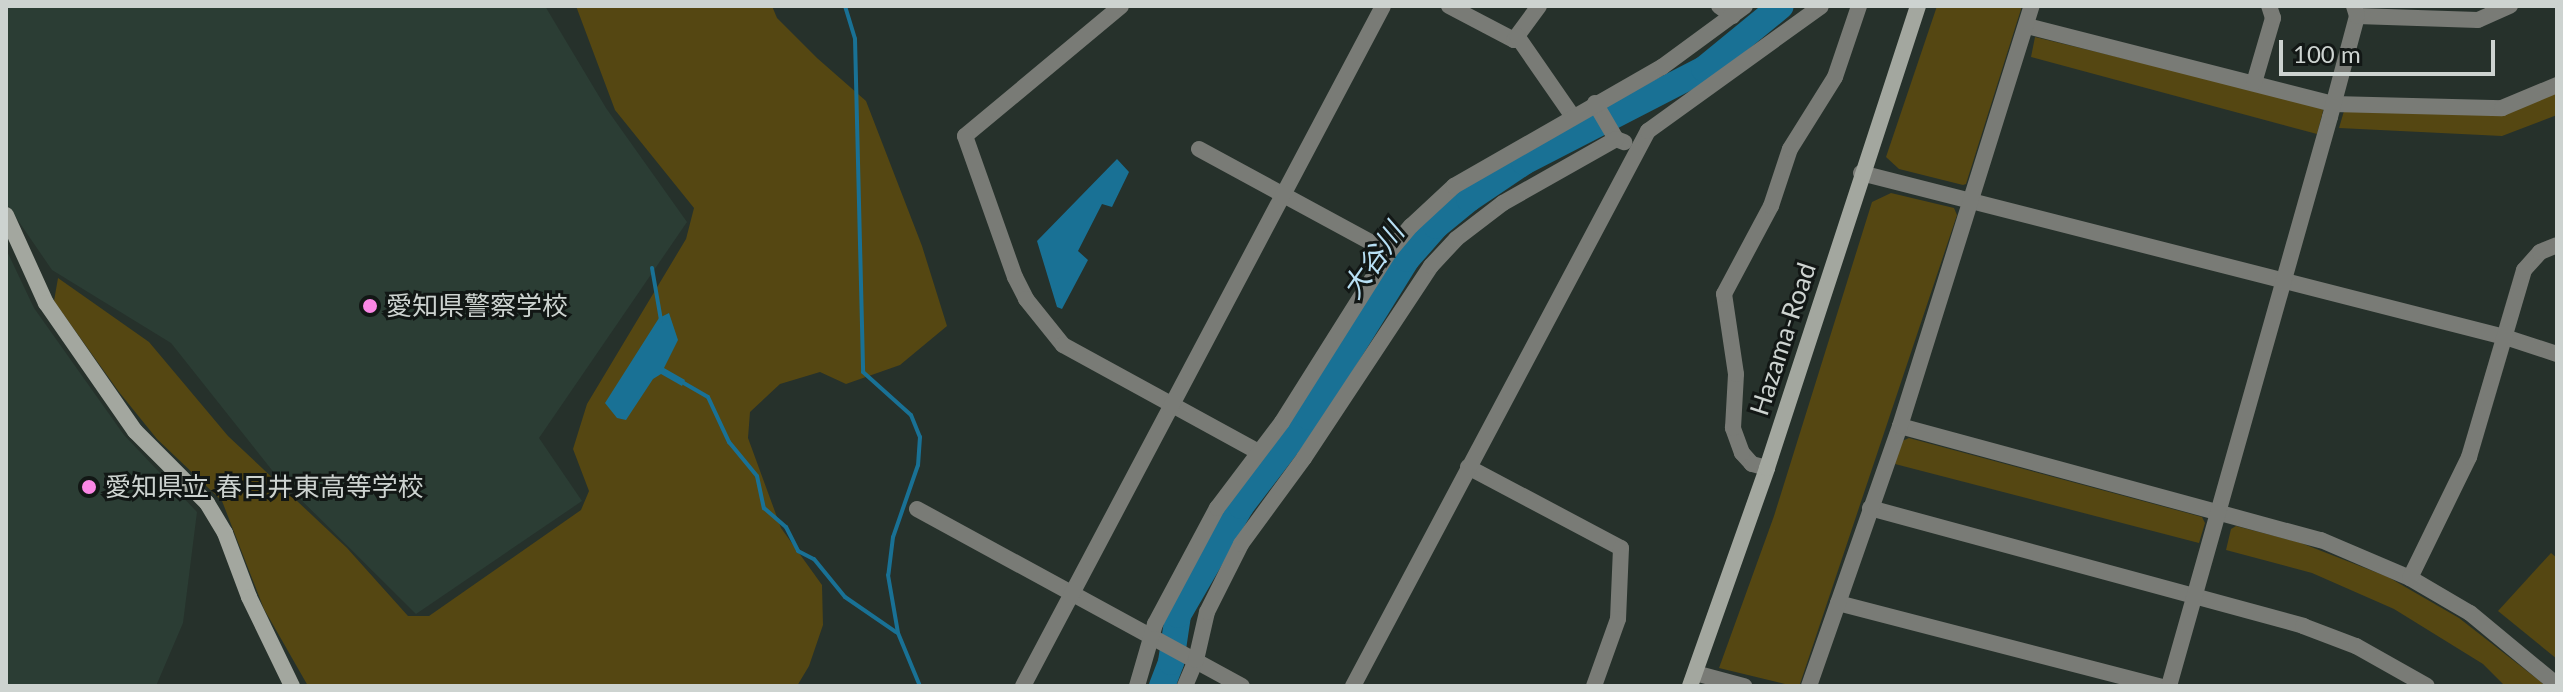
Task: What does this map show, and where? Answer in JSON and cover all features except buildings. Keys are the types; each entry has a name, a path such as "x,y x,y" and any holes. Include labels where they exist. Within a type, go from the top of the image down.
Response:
{"street":[{"path":"1121,6 965,136 1015,277 1026,299 1063,345 1257,451"},
{"path":"1023,686 1075,593 1383,6"},
{"path":"1449,6 1514,40 1539,6"},
{"path":"1719,6 1739,11"},
{"path":"1353,686 1648,131 1821,6"},
{"path":"1767,468 1752,464 1742,453 1733,428 1736,374 1724,294 1771,206 1790,149 1835,77 1859,6"},
{"name":"Hazama-Road","path":"1693,680 1767,468 1918,6"},
{"path":"1809,686 1900,426 2032,6"},
{"path":"2254,83 2273,18 2269,6"},
{"path":"2169,686 2284,283 2355,11 2478,20 2510,6"},
{"path":"1137,686 1152,635 1217,508 1257,451 1282,422 1389,252 1411,226 1454,186 1662,67 1739,11"},
{"path":"2027,26 2333,104 2502,108 2557,85"},
{"path":"1517,36 1573,117"},
{"path":"1595,103 1616,139 1638,148"},
{"path":"1185,686 1207,612 1241,544 1304,458 1431,266 1456,239 1503,203 1616,139"},
{"path":"1199,149 1389,252"},
{"path":"1861,173 2505,337 2557,354"},
{"path":"6,215 46,303 135,431 213,513 292,686"},
{"path":"2410,578 2469,457 2524,270 2540,252 2557,245"},
{"path":"1900,426 2321,540 2410,578 2470,613 2557,685"},
{"path":"1468,467 1621,548 1618,619 1594,686"},
{"path":"1870,508 2303,626 2356,646 2427,686"},
{"path":"917,509 1242,686"},
{"path":"1838,603 2160,686"},
{"path":"1693,680 1744,686"}],"shaded area":[{"name":"愛知県警察学校","path":"6,6 545,6 606,108 687,222 539,438 582,501 416,614 275,474 171,343 52,270 6,203"},
{"path":"576,6 772,6 777,18 866,101 922,246 947,326 900,365 846,384 820,372 780,384 750,412 748,438 781,528 822,585 823,625 809,666 797,686 308,686 264,609 222,501 157,439 119,392 54,301 58,278 149,342 228,436 347,548 408,616 429,616 581,510 589,491 573,449 587,404 686,239 694,208 615,110"},
{"path":"1937,6 2022,6 1966,184 1963,185 1899,169 1886,157"},
{"path":"2035,37 2324,107 2317,134 2031,57"},
{"path":"2557,89 2557,115 2502,136 2339,128 2344,111 2500,112"},
{"path":"1891,193 1954,208 1957,215 1800,684 1793,686 1719,668 1774,516 1872,202"},
{"name":"愛知県立 春日井東高等学校","path":"6,249 34,308 124,435 197,512 183,623 156,686 6,686"},
{"path":"1909,438 2202,517 2205,523 2199,543 1895,464 1902,441"},
{"path":"2236,526 2301,543 2388,577 2459,618 2546,686 2505,686 2483,664 2394,609 2312,573 2226,550 2231,529"},
{"path":"2551,553 2557,558 2557,659 2498,611"}],"water":[{"path":"1117,159 1129,172 1112,207 1102,204 1078,251 1088,260 1062,309 1057,307 1037,241"},
{"path":"669,313 678,340 664,368 685,380 682,386 661,374 653,379 626,420 617,418 605,403 659,318"}],"waterway":[{"path":"845,6 855,39 863,372 911,415 920,437 918,465 893,537 888,575 898,633 920,686"},
{"name":"大谷川","path":"1162,686 1171,662 1178,615 1241,506 1309,417 1407,259 1436,226 1469,199 1524,162 1704,69 1781,6"},
{"path":"652,268 661,320"},
{"path":"682,382 708,397 729,442 757,476 764,508 786,527 798,551 814,559 845,597 896,632"}],"place":[{"name":"愛知県警察学校","path":"370,306"},
{"name":"愛知県立 春日井東高等学校","path":"89,487"}]}
